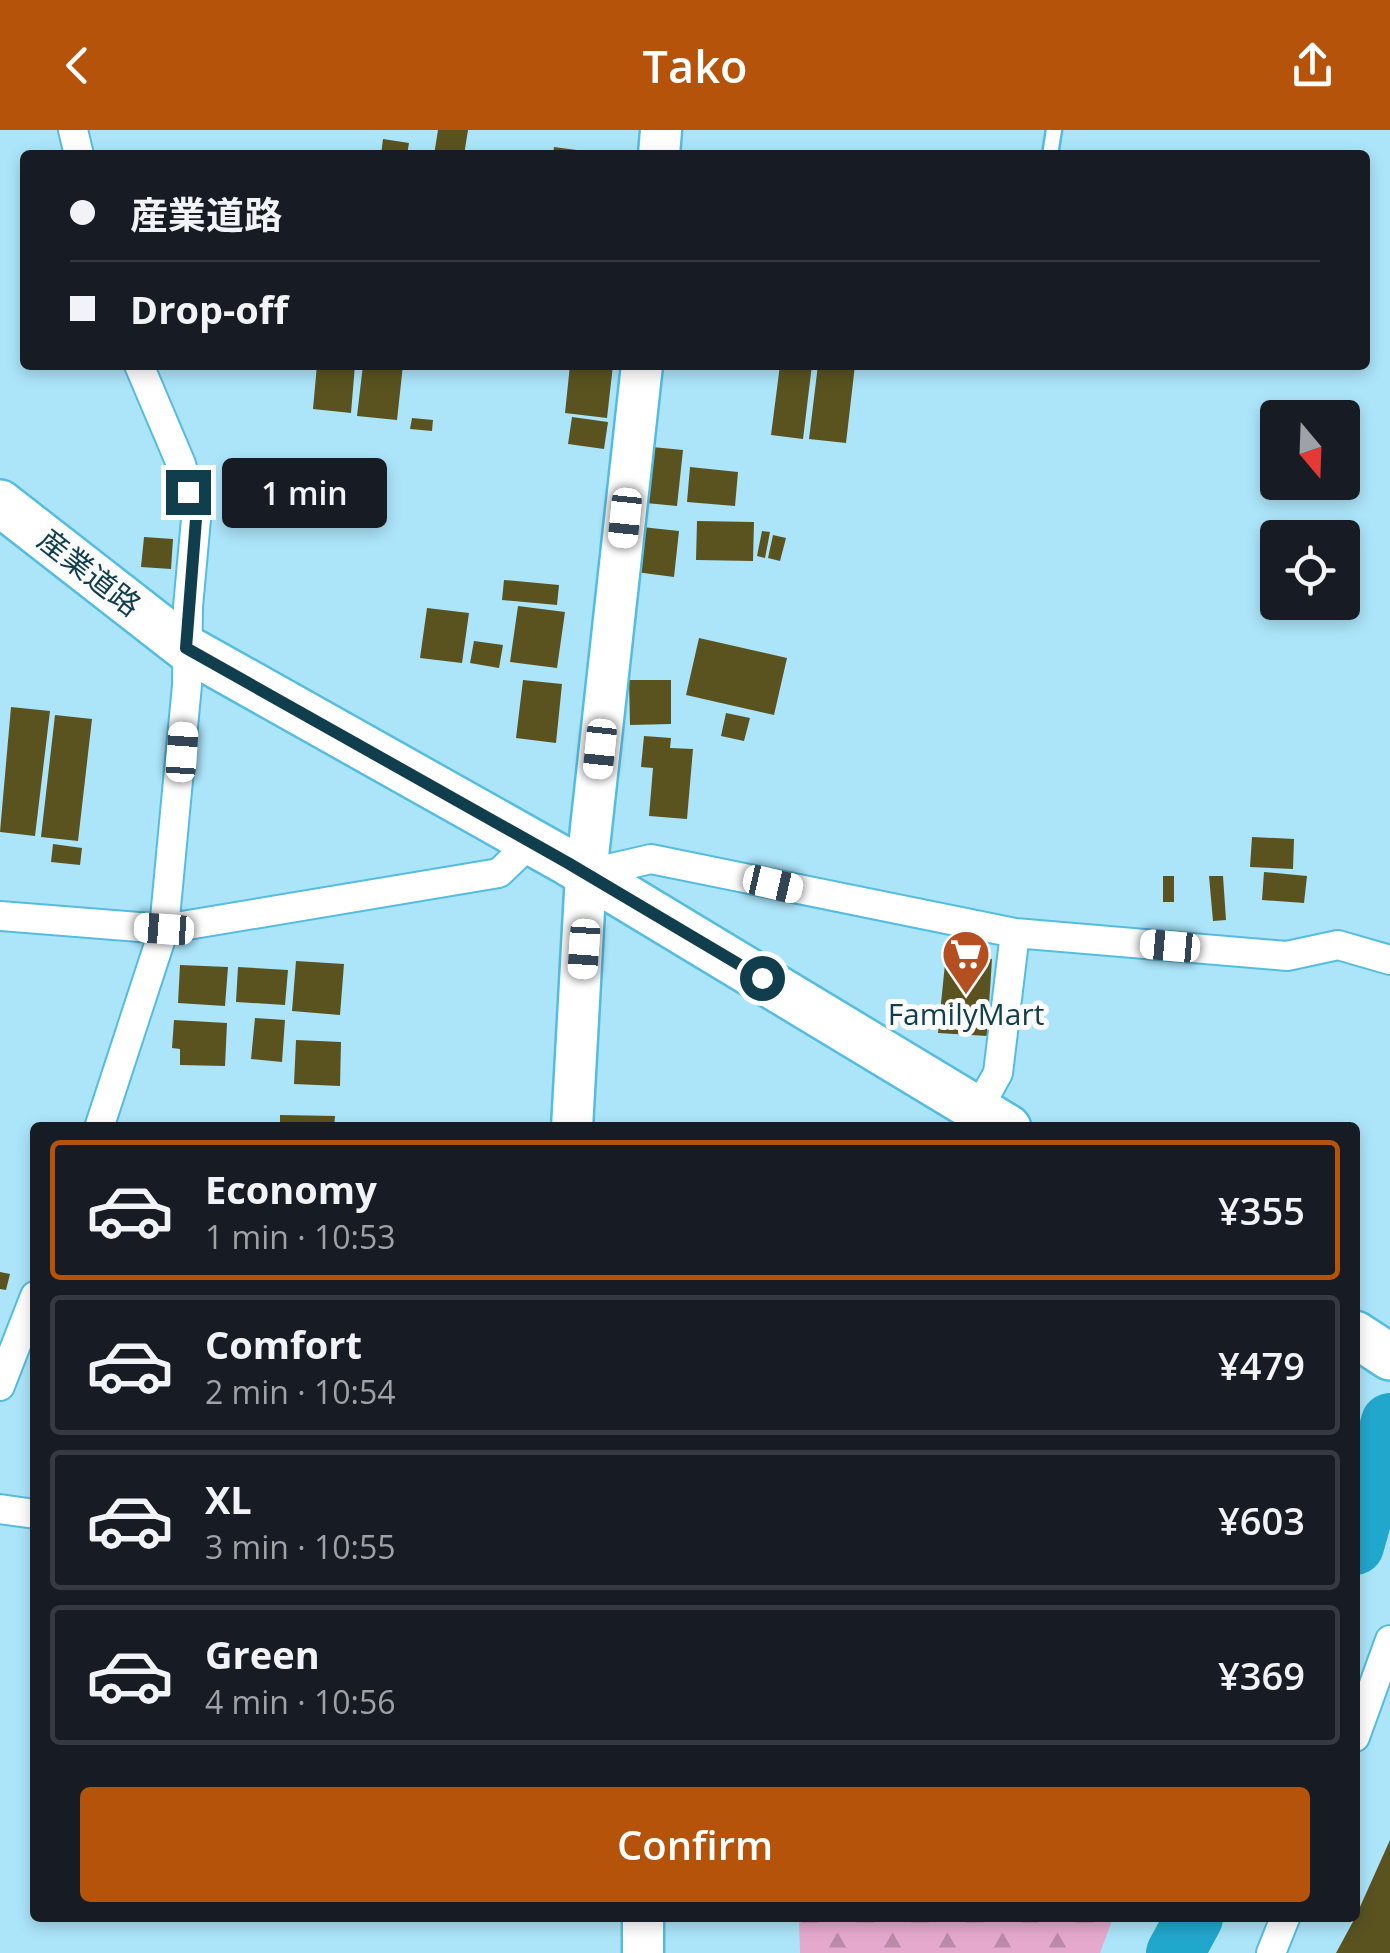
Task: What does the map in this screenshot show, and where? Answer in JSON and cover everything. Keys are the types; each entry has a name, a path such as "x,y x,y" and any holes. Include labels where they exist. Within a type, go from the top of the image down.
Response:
{"main road":[{"name":"産業道路","path":"0,503 186,648 586,874 993,1118"},
{"path":"1360,1337 1390,1357"}],"street":[{"path":"101,1122 164,929 188,685 186,648 196,519 180,464 141,370"},
{"path":"572,1122 586,874 641,370"},
{"path":"0,916 164,929 499,873 530,843"},
{"path":"586,874 633,861 674,861 1015,934 1287,956 1338,945 1390,960"},
{"path":"993,1118 1015,934"},
{"path":"0,1386 30,1309"},
{"path":"0,1509 30,1513"},
{"path":"1360,1723 1390,1640"},
{"path":"643,1922 643,1953"},
{"path":"1271,1953 1283,1922"}],"green space":[{"path":"799,1922 1112,1922 1100,1953 800,1953"}],"building":[{"path":"438,130 468,130 465,150 435,150"},
{"path":"383,139 409,143 408,150 382,150"},
{"path":"317,370 355,370 351,413 313,409"},
{"path":"362,370 402,370 397,420 357,416"},
{"path":"569,370 612,370 607,418 565,413"},
{"path":"779,370 811,370 803,439 771,435"},
{"path":"817,370 854,370 846,443 809,439"},
{"path":"572,417 608,422 604,449 568,444"},
{"path":"412,418 433,420 432,431 410,429"},
{"path":"652,447 683,450 677,506 646,503"},
{"path":"690,467 738,472 735,506 687,502"},
{"path":"697,521 754,522 753,561 696,560"},
{"path":"642,527 679,531 674,577 636,572"},
{"path":"762,531 770,532 765,558 757,556"},
{"path":"773,535 786,538 780,561 768,558"},
{"path":"144,537 173,539 171,569 141,567"},
{"path":"504,580 559,585 557,605 502,600"},
{"path":"518,606 565,612 557,668 510,662"},
{"path":"427,608 469,613 462,663 420,658"},
{"path":"699,638 787,658 774,715 686,695"},
{"path":"474,641 503,645 499,668 470,663"},
{"path":"523,680 562,684 556,743 516,738"},
{"path":"629,680 671,680 671,724 630,725"},
{"path":"11,707 50,711 35,836 0,832"},
{"path":"726,713 750,718 744,741 721,736"},
{"path":"55,715 92,719 78,841 41,837"},
{"path":"644,736 671,738 670,748 693,749 687,819 649,816 653,768 641,767"},
{"path":"1252,837 1294,839 1293,869 1250,867"},
{"path":"53,844 82,848 80,865 51,862"},
{"path":"1264,872 1307,876 1304,903 1262,900"},
{"path":"1163,876 1174,876 1174,902 1163,902"},
{"path":"1209,876 1223,876 1226,920 1213,921"},
{"name":"FamilyMart","path":"946,954 992,959 987,1036 938,1033"},
{"path":"296,961 344,964 340,1015 292,1011"},
{"path":"180,965 228,967 225,1006 178,1003"},
{"path":"238,967 288,970 285,1005 236,1002"},
{"path":"255,1018 285,1020 282,1062 251,1059"},
{"path":"174,1020 227,1023 225,1066 180,1065 180,1049 172,1048"},
{"path":"296,1040 341,1042 340,1086 294,1084"},
{"path":"280,1115 335,1116 334,1122 280,1122"},
{"path":"0,1272 10,1274 6,1290 0,1289"},
{"path":"1390,1840 1390,1953 1336,1953 1353,1922 1360,1922 1360,1907"}],"waterway":[{"path":"1360,1528 1390,1422"},
{"path":"1175,1953 1192,1922"}],"place":[{"name":"FamilyMart","path":"966,996"}],"route":[{"path":"188,492 196,519 186,648 568,863 762,978"}]}
